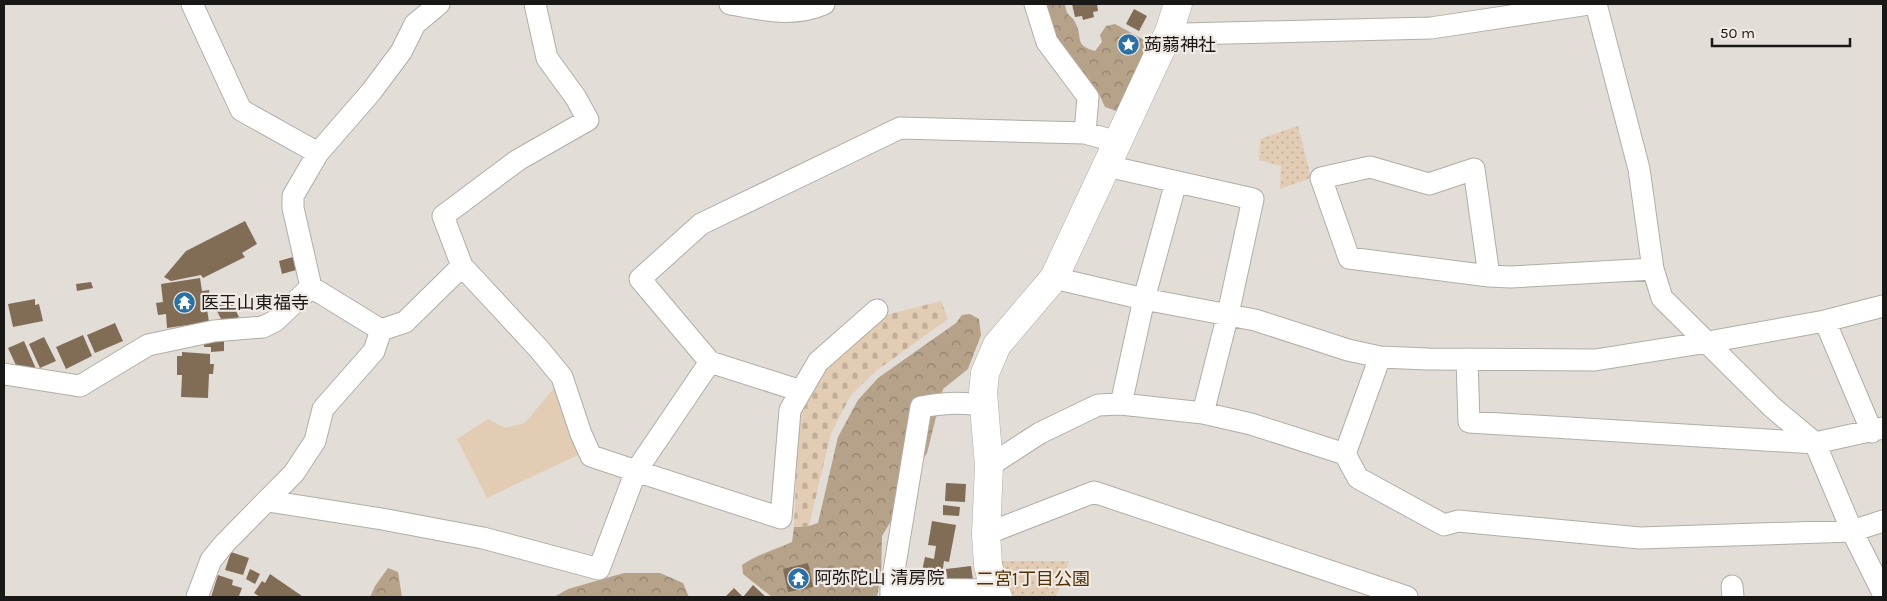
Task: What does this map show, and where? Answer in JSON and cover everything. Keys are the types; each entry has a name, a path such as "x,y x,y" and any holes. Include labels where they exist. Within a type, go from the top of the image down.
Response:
{"street":[{"path":"192,4 241,110 318,153"},
{"path":"439,4 415,24 401,52 371,92 318,153 293,196 293,208 311,287 381,330 405,322 462,266"},
{"path":"535,4 547,58 576,98 588,120 518,160 443,216 462,266 539,349 562,377 581,434 591,456 781,518 790,410 818,362 877,310"},
{"path":"730,4 775,12 797,12 824,4"},
{"path":"1035,4 1048,42 1088,97 1085,133"},
{"path":"983,406 970,403 941,404 921,408 891,593 996,594 988,566 986,534 989,466 982,393 985,373 997,345 1054,278 1169,32 1178,4"},
{"path":"1596,4 1639,169 1653,269 1662,298 1772,407 1815,443 1852,531 1882,587"},
{"path":"1169,32 1184,34 1431,28 1579,5"},
{"path":"801,391 710,362 640,279 701,224 900,128 1085,133 1113,154 1176,182 1253,199 1228,314 1203,413"},
{"path":"1489,276 1474,169 1429,184 1370,167 1320,178 1349,258 1489,276 1511,277 1653,269"},
{"path":"1121,404 1144,299 1176,182"},
{"path":"1054,278 1144,299 1255,320 1348,350 1380,357 1428,359 1595,360 1825,321 1883,306"},
{"path":"4,374 80,386 148,345 214,331 263,327 275,321 311,287"},
{"path":"1467,358 1469,422 1815,443 1878,430 1825,321"},
{"path":"198,597 210,560 294,473 315,441 323,409 374,351 381,330"},
{"path":"1345,454 1380,357"},
{"path":"268,501 382,519 483,538 599,570 636,471 710,362"},
{"path":"989,466 1040,433 1098,405 1121,404 1203,413 1250,424 1345,454 1358,478 1444,526 1458,521 1640,538 1852,531 1883,521"},
{"path":"986,534 1094,492 1407,597"}],"green space":[{"path":"1041,4 1065,4 1068,14 1076,24 1080,41 1088,49 1095,51 1102,42 1100,35 1106,26 1115,24 1146,41 1148,45 1119,112 1105,107 1098,92 1053,40"},
{"path":"1298,126 1311,178 1280,189 1281,166 1259,160 1260,139"},
{"path":"941,301 948,319 876,371 851,395 831,433 809,526 794,527 799,413 816,376 882,316"},
{"path":"970,314 979,319 981,335 968,369 943,389 927,453 902,493 894,516 882,536 881,575 877,597 772,597 743,574 742,565 759,555 792,542 794,527 818,523 838,437 858,400 878,378 956,323 962,315"},
{"path":"555,387 582,453 487,498 457,439 488,419 505,428 525,423"},
{"name":"二宮1丁目公園","path":"1002,561 1069,561 1056,597 1005,597"},
{"path":"388,568 398,572 402,597 370,597 375,586"},
{"path":"624,573 660,573 683,583 689,597 554,597 568,589"}],"building":[{"path":"1072,4 1097,4 1098,11 1093,12 1094,17 1083,20 1082,16 1075,17"},
{"path":"1134,9 1147,16 1139,31 1126,24"},
{"path":"245,221 257,244 242,253 245,257 203,278 201,275 171,281 164,277 186,251"},
{"path":"293,257 296,270 282,274 279,261"},
{"name":"医王山東福寺","path":"200,278 202,291 209,290 211,308 207,309 209,322 167,328 166,314 158,315 156,303 163,302 161,284"},
{"path":"91,282 93,288 77,291 76,284"},
{"path":"35,299 35,305 39,304 43,321 13,327 8,304"},
{"path":"230,299 239,317 224,325 215,307"},
{"path":"115,323 123,341 95,353 87,335"},
{"path":"83,335 92,356 66,369 56,347"},
{"path":"44,337 56,361 40,368 29,344"},
{"path":"224,339 224,351 211,352 211,347 204,347 204,340"},
{"path":"24,341 36,369 21,376 8,348"},
{"path":"182,352 210,354 210,364 214,364 213,374 209,374 208,398 181,397 182,375 177,375 177,356 182,356"},
{"path":"946,483 966,484 965,502 945,501"},
{"path":"943,505 960,507 959,516 943,515"},
{"path":"932,521 956,525 949,562 944,561 942,575 922,571 925,557 934,559 936,546 928,545"},
{"path":"231,552 249,558 243,575 225,570"},
{"name":"阿弥陀山 清房院","path":"808,563 813,587 788,592 783,569"},
{"path":"971,566 973,580 948,583 946,569"},
{"path":"250,569 260,574 255,584 246,579"},
{"path":"270,574 302,596 260,597 254,593 262,581 265,583"},
{"path":"218,575 233,580 232,585 242,588 239,596 243,597 211,597"},
{"path":"753,585 766,597 743,597"},
{"path":"734,588 743,597 725,597"}],"place":[{"name":"蒟蒻神社","path":"1128,45"},
{"name":"医王山東福寺","path":"185,303"},
{"name":"阿弥陀山 清房院","path":"798,578"}]}
